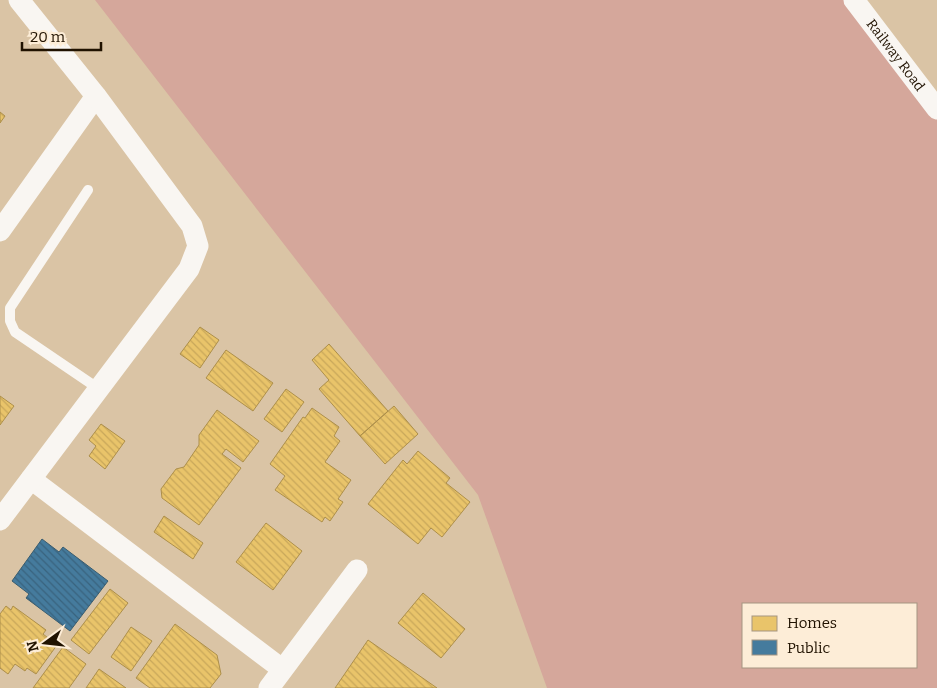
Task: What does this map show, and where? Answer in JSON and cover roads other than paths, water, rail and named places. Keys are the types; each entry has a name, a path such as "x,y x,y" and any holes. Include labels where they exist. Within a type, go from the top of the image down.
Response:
{"street":[{"path":"0,520 189,269 198,246 192,226 96,96 19,0"},
{"name":"Railway Road","path":"854,0 937,109"},
{"path":"0,231 96,96"},
{"path":"32,479 282,669"},
{"path":"269,688 357,570"}],"lane":[{"path":"88,190 10,308 10,321 15,332 99,389"}]}
